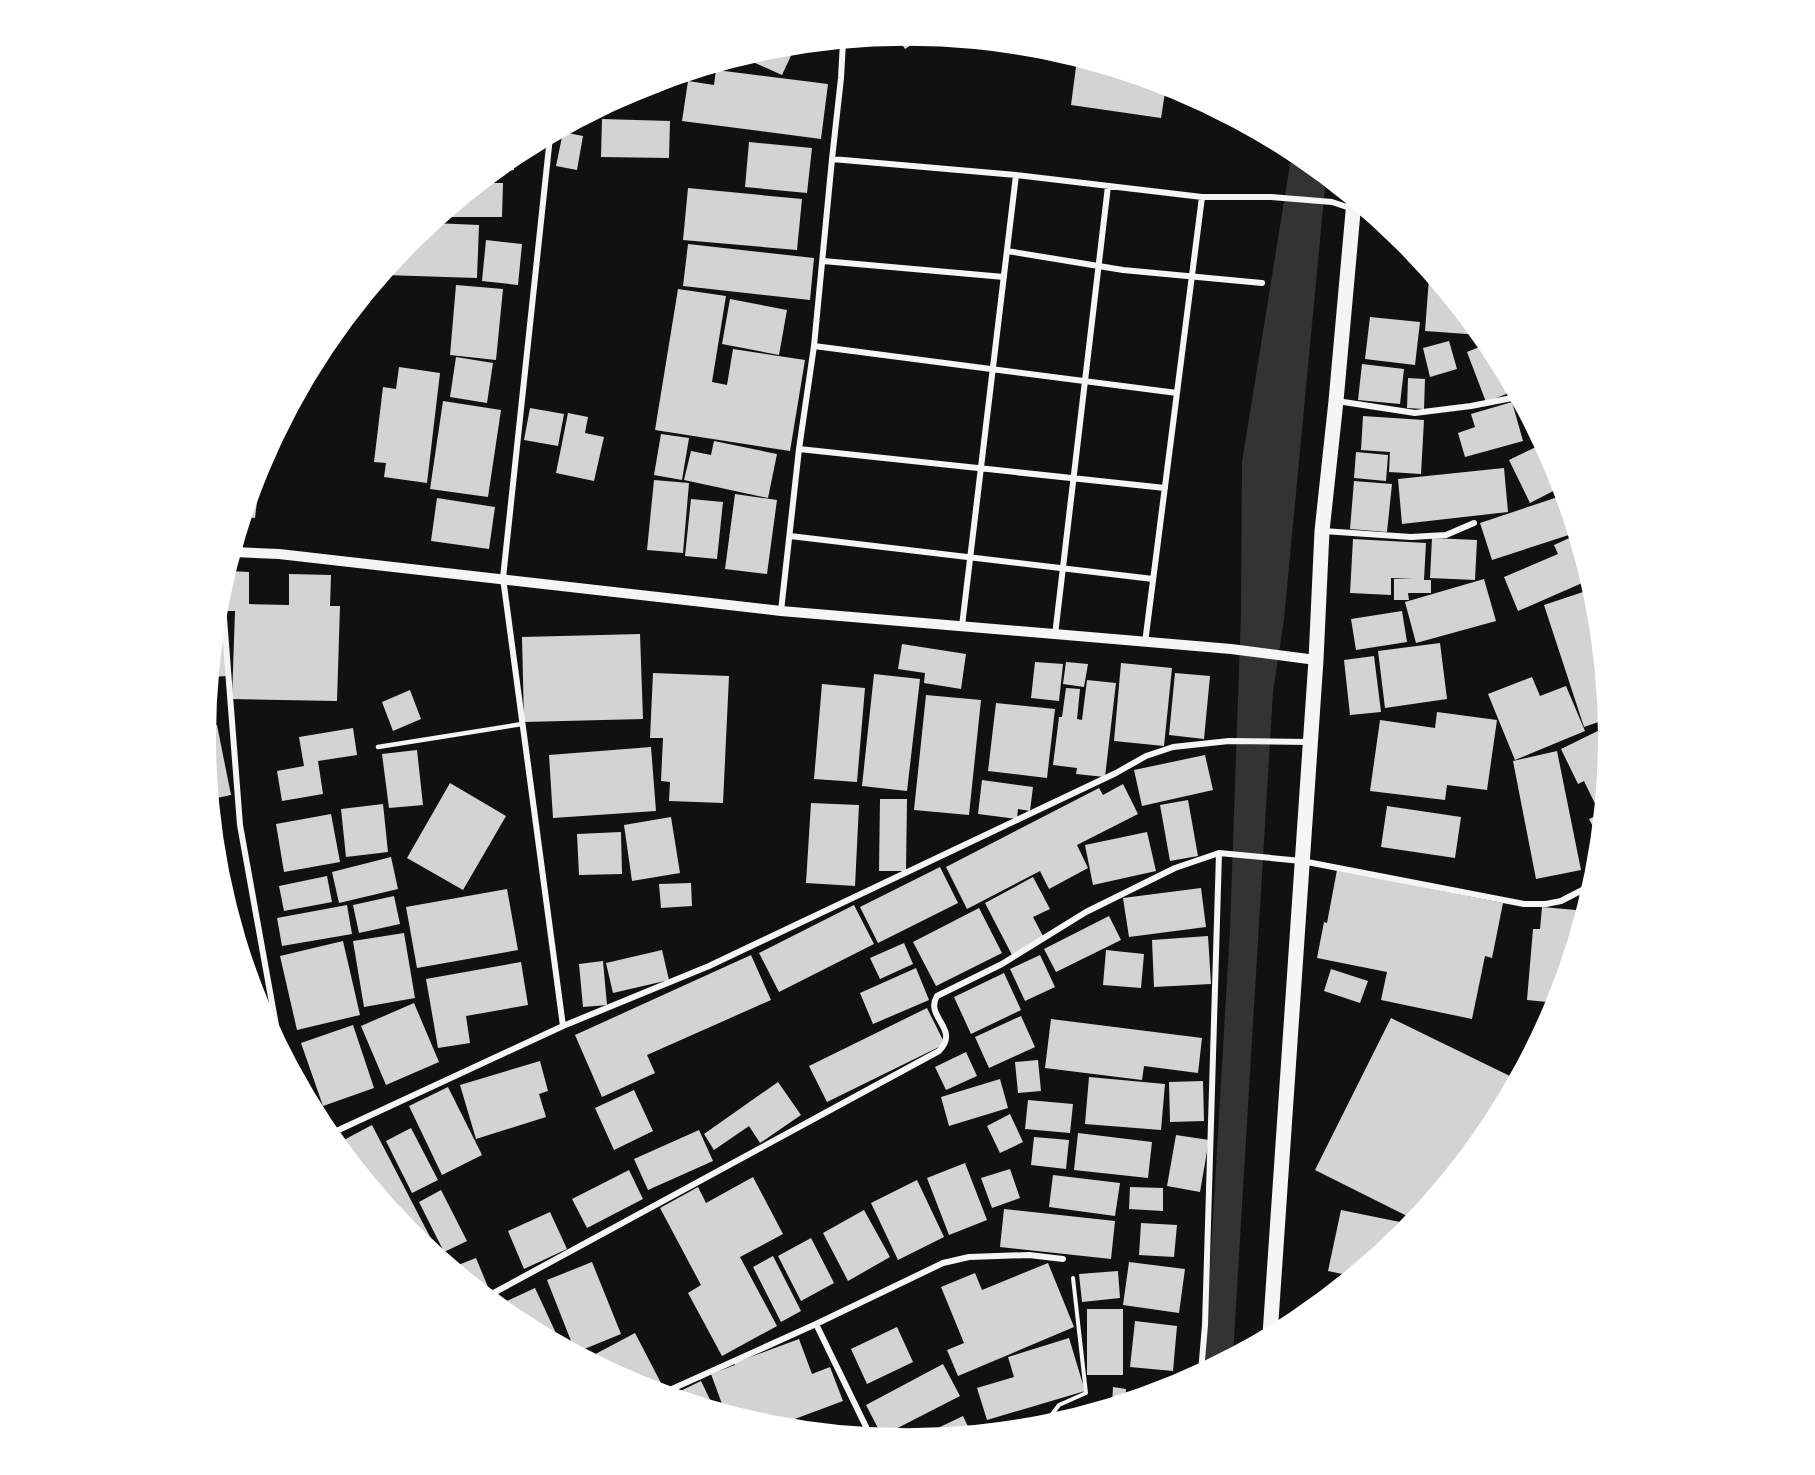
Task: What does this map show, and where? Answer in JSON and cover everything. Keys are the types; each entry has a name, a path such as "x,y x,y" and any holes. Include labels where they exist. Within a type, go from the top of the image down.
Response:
{"main road":[{"path":"1271,1325 1316,660 1322,531 1354,210"}],"street":[{"path":"781,611 799,449 814,346 843,50"},
{"path":"549,147 503,578 563,1026"},
{"path":"832,159 1016,174 1202,197 1271,197 1346,204"},
{"path":"962,626 1016,174"},
{"path":"1056,635 1108,186"},
{"path":"1145,643 1202,197"},
{"path":"1007,251 1123,270 1262,283"},
{"path":"823,261 1004,277"},
{"path":"814,346 1177,393"},
{"path":"1336,401 1415,413 1509,398"},
{"path":"799,449 1165,488"},
{"path":"1322,531 1411,537 1446,535 1474,523"},
{"path":"790,536 1154,579"},
{"path":"242,552 279,554 503,578 781,611 1231,649 1316,660"},
{"path":"225,631 240,825 274,1012"},
{"path":"339,1130 563,1026 710,966 1116,773 1146,756 1173,747 1229,741 1310,742"},
{"path":"1202,1362 1221,854"},
{"path":"495,1292 939,1051 945,1046 947,1039 934,1008 933,1002 937,996 1002,964 1086,912 1175,868 1221,854 1302,861 1524,904 1561,901 1581,891"},
{"path":"674,1388 944,1263 969,1257 1029,1255 1063,1259"},
{"path":"816,1324 866,1427"}],"lane":[{"path":"378,747 522,724"}],"path":[{"path":"1053,1413 1059,1405 1086,1393 1072,1273 1070,1266 1063,1259"}],"shaded area":[{"path":"1290,163 1325,187 1284,619 1273,692 1234,1346 1202,1362 1208,1302 1230,929 1241,613 1242,462"}],"building":[{"path":"790,57 782,75 757,64"},
{"path":"1076,68 1130,83 1164,96 1161,118 1071,105"},
{"path":"725,71 828,84 821,139 682,121 688,82 714,85 715,74"},
{"path":"602,119 670,121 669,158 601,157"},
{"path":"572,134 583,136 577,170 556,166 561,139"},
{"path":"749,142 812,148 807,193 745,187"},
{"path":"496,183 503,183 502,217 453,217"},
{"path":"688,188 802,199 797,250 683,240"},
{"path":"446,224 479,225 477,278 394,275"},
{"path":"486,240 522,244 518,285 482,281"},
{"path":"688,244 814,258 810,300 683,286"},
{"path":"1429,284 1468,334 1425,331"},
{"path":"456,285 503,289 496,360 450,355"},
{"path":"678,289 726,296 712,382 727,385 733,349 805,360 790,451 655,430"},
{"path":"730,299 787,310 779,355 722,344"},
{"path":"1370,317 1420,322 1415,365 1365,359"},
{"path":"1449,341 1457,369 1430,377 1423,348"},
{"path":"1478,348 1507,394 1486,402 1467,352"},
{"path":"456,357 493,363 487,403 450,397"},
{"path":"1362,364 1404,369 1400,404 1358,400"},
{"path":"399,367 440,373 427,483 384,477 386,463 374,462 383,387 396,389"},
{"path":"1408,378 1425,379 1424,409 1407,408"},
{"path":"443,401 501,410 488,497 430,489"},
{"path":"1511,402 1523,441 1465,457 1458,433 1475,427 1471,414"},
{"path":"530,408 564,414 558,446 524,440"},
{"path":"568,413 588,417 585,433 604,437 594,481 556,473"},
{"path":"1363,416 1424,420 1421,474 1389,472 1390,452 1361,450"},
{"path":"661,434 689,438 682,480 654,475"},
{"path":"714,441 777,454 768,498 684,480 691,451 711,455"},
{"path":"1534,448 1553,491 1530,503 1509,460"},
{"path":"1356,452 1388,455 1386,481 1354,478"},
{"path":"1504,468 1508,512 1402,524 1398,479"},
{"path":"654,480 689,483 683,553 647,550"},
{"path":"1354,481 1392,484 1387,532 1350,529"},
{"path":"735,494 777,500 767,574 725,569"},
{"path":"437,498 495,507 489,549 431,541"},
{"path":"1555,498 1568,535 1492,560 1480,523"},
{"path":"691,499 723,502 717,559 685,556"},
{"path":"1432,538 1477,540 1475,580 1430,578"},
{"path":"1569,538 1581,584 1518,611 1504,577 1558,554 1554,545"},
{"path":"1353,539 1426,543 1424,580 1431,580 1431,593 1408,593 1409,600 1394,600 1394,579 1413,579 1391,578 1391,595 1350,593"},
{"path":"237,571 249,572 249,604 289,605 289,574 331,575 330,606 340,606 337,701 232,699 235,611 229,611"},
{"path":"1484,579 1496,621 1416,643 1405,602"},
{"path":"1583,592 1593,647 1598,722 1584,727 1544,605"},
{"path":"1402,611 1407,642 1356,650 1351,619"},
{"path":"640,634 643,719 524,722 522,637"},
{"path":"223,641 227,676 219,677"},
{"path":"1440,643 1447,699 1385,708 1378,651"},
{"path":"902,644 966,654 961,689 924,683 925,673 898,669"},
{"path":"1374,656 1381,712 1350,715 1344,660"},
{"path":"1035,662 1063,664 1059,701 1031,698"},
{"path":"1066,662 1088,664 1084,687 1063,684"},
{"path":"1121,663 1172,668 1164,746 1114,741"},
{"path":"653,673 729,676 723,803 669,801 670,782 661,781 663,738 650,738"},
{"path":"1175,673 1210,676 1204,739 1169,735"},
{"path":"874,674 920,679 907,791 862,786"},
{"path":"1532,677 1540,696 1566,686 1585,731 1515,760 1488,694"},
{"path":"1087,680 1116,683 1105,777 1076,774 1077,768 1053,765 1059,717 1062,717 1066,688 1080,689 1077,719 1082,720"},
{"path":"822,684 865,688 857,782 814,779"},
{"path":"410,690 421,719 393,731 382,702"},
{"path":"926,695 981,700 969,815 914,810"},
{"path":"996,703 1055,709 1047,778 988,771"},
{"path":"1437,712 1497,720 1487,790 1447,785 1445,800 1370,791 1380,720 1435,728"},
{"path":"217,725 231,795 219,797 216,738"},
{"path":"353,728 357,755 318,761 323,794 282,801 277,771 304,766 299,737"},
{"path":"1598,731 1595,804 1584,781 1578,784 1561,749"},
{"path":"651,747 656,811 553,818 549,755"},
{"path":"417,750 423,805 389,808 382,754"},
{"path":"1557,751 1581,870 1536,879 1513,761"},
{"path":"1205,755 1213,790 1142,806 1134,770"},
{"path":"982,780 1033,787 1030,811 1018,809 1017,819 978,814"},
{"path":"450,783 506,816 463,890 407,858"},
{"path":"1123,784 1138,814 1077,845 1088,868 1049,889 1040,871 967,909 946,867 1099,788 1103,795"},
{"path":"880,799 907,799 906,871 879,871"},
{"path":"1188,800 1198,856 1170,861 1160,805"},
{"path":"811,803 859,805 855,886 806,883"},
{"path":"383,804 388,852 346,857 341,809"},
{"path":"1387,806 1461,817 1455,858 1381,847"},
{"path":"331,814 340,862 284,872 276,824"},
{"path":"671,817 680,873 632,881 624,825"},
{"path":"1594,817 1593,827 1589,819"},
{"path":"621,832 622,874 579,875 577,834"},
{"path":"1147,832 1156,871 1093,885 1085,845"},
{"path":"391,857 398,889 339,903 332,872"},
{"path":"940,867 958,903 878,943 860,907"},
{"path":"1337,870 1503,903 1492,958 1485,956 1472,1019 1381,1000 1387,972 1317,958 1324,922 1327,923"},
{"path":"327,876 332,902 284,911 279,886"},
{"path":"1033,877 1050,909 1033,917 1044,938 1012,955 985,903"},
{"path":"691,883 692,906 661,908 659,884"},
{"path":"1201,888 1206,927 1129,937 1123,898"},
{"path":"507,889 518,950 417,968 406,907"},
{"path":"394,896 400,924 359,933 353,905"},
{"path":"347,905 352,934 282,946 277,918"},
{"path":"854,905 874,944 779,992 759,953"},
{"path":"1542,907 1576,910 1562,960 1546,1002 1527,1000 1533,929 1540,929"},
{"path":"979,908 1002,953 936,986 913,942"},
{"path":"1109,916 1121,940 1056,972 1044,949"},
{"path":"404,933 415,998 364,1007 353,941"},
{"path":"1208,936 1211,984 1154,987 1152,940"},
{"path":"343,941 360,1015 297,1030 280,956"},
{"path":"904,943 913,964 880,979 870,958"},
{"path":"662,950 669,980 613,993 606,963"},
{"path":"1106,950 1144,954 1141,988 1103,985"},
{"path":"751,955 771,1000 647,1055 655,1073 602,1097 575,1035"},
{"path":"1040,955 1055,987 1025,1001 1010,969"},
{"path":"603,961 607,1005 583,1007 579,964"},
{"path":"521,962 528,1005 466,1016 470,1043 438,1048 426,979"},
{"path":"916,968 929,1000 873,1024 860,993"},
{"path":"1331,969 1368,981 1360,1003 1324,991"},
{"path":"1004,973 1021,1010 971,1034 954,997"},
{"path":"414,1003 439,1062 386,1085 361,1026"},
{"path":"927,1008 945,1044 827,1102 809,1066"},
{"path":"1021,1016 1035,1047 989,1068 975,1037"},
{"path":"1391,1018 1510,1076 1456,1158 1406,1215 1315,1170"},
{"path":"1051,1019 1202,1038 1198,1073 1144,1066 1142,1080 1045,1068"},
{"path":"353,1025 374,1088 323,1106 301,1043"},
{"path":"966,1052 977,1076 946,1090 935,1067"},
{"path":"1038,1060 1041,1091 1018,1093 1015,1062"},
{"path":"540,1061 548,1091 539,1094 546,1117 476,1139 460,1085"},
{"path":"1089,1077 1165,1084 1161,1130 1085,1124"},
{"path":"1000,1079 1008,1108 949,1126 941,1097"},
{"path":"1203,1081 1204,1121 1170,1122 1169,1082"},
{"path":"778,1082 801,1115 760,1143 749,1126 714,1150 704,1134"},
{"path":"448,1087 482,1155 442,1175 409,1106"},
{"path":"634,1090 653,1131 614,1150 595,1108"},
{"path":"1028,1100 1073,1104 1070,1133 1025,1129"},
{"path":"1010,1114 1023,1142 1000,1153 987,1126"},
{"path":"372,1125 430,1236 388,1193 346,1139"},
{"path":"411,1128 438,1180 412,1193 386,1141"},
{"path":"699,1130 713,1161 648,1190 634,1159"},
{"path":"1078,1133 1152,1142 1148,1178 1074,1170"},
{"path":"1176,1135 1209,1140 1200,1192 1167,1186"},
{"path":"1034,1137 1069,1140 1066,1169 1031,1165"},
{"path":"965,1163 987,1220 949,1235 927,1178"},
{"path":"1010,1169 1020,1198 992,1208 981,1178"},
{"path":"629,1170 643,1199 587,1228 572,1199"},
{"path":"1053,1175 1120,1183 1115,1216 1049,1207"},
{"path":"753,1177 783,1234 740,1257 777,1326 722,1356 688,1293 701,1285 660,1208 698,1187 706,1203"},
{"path":"917,1180 944,1237 898,1260 871,1203"},
{"path":"1130,1187 1163,1188 1163,1211 1129,1209"},
{"path":"441,1190 467,1241 446,1251 419,1202"},
{"path":"1004,1209 1115,1221 1111,1259 1000,1247"},
{"path":"864,1210 890,1257 848,1281 823,1233"},
{"path":"1341,1210 1400,1222 1342,1274 1328,1271"},
{"path":"550,1212 567,1249 524,1269 508,1231"},
{"path":"1141,1223 1177,1225 1174,1257 1139,1255"},
{"path":"811,1238 834,1283 801,1301 778,1256"},
{"path":"773,1256 801,1311 781,1322 753,1267"},
{"path":"476,1258 488,1287 487,1286 461,1264"},
{"path":"592,1262 621,1334 586,1348 571,1341 547,1280"},
{"path":"1129,1262 1185,1269 1179,1313 1123,1305"},
{"path":"1048,1263 1074,1327 958,1376 947,1350 964,1343 941,1287 975,1273 982,1290"},
{"path":"1118,1271 1120,1298 1082,1302 1079,1274"},
{"path":"535,1288 555,1332 524,1312 508,1301"},
{"path":"1087,1309 1123,1309 1123,1375 1087,1375"},
{"path":"1135,1321 1177,1326 1173,1371 1130,1367"},
{"path":"897,1327 913,1362 867,1384 851,1349"},
{"path":"635,1333 661,1383 643,1376 596,1354"},
{"path":"1069,1338 1085,1391 987,1420 977,1388 1014,1377 1008,1357"},
{"path":"799,1339 812,1374 830,1367 843,1401 795,1419 722,1403 711,1374 735,1365 734,1363"},
{"path":"943,1364 960,1396 898,1428 878,1427 866,1405"},
{"path":"701,1381 710,1399 685,1392 681,1391"},
{"path":"1113,1387 1126,1389 1126,1393 1112,1397"},
{"path":"963,1416 968,1426 953,1427 939,1427"}]}
